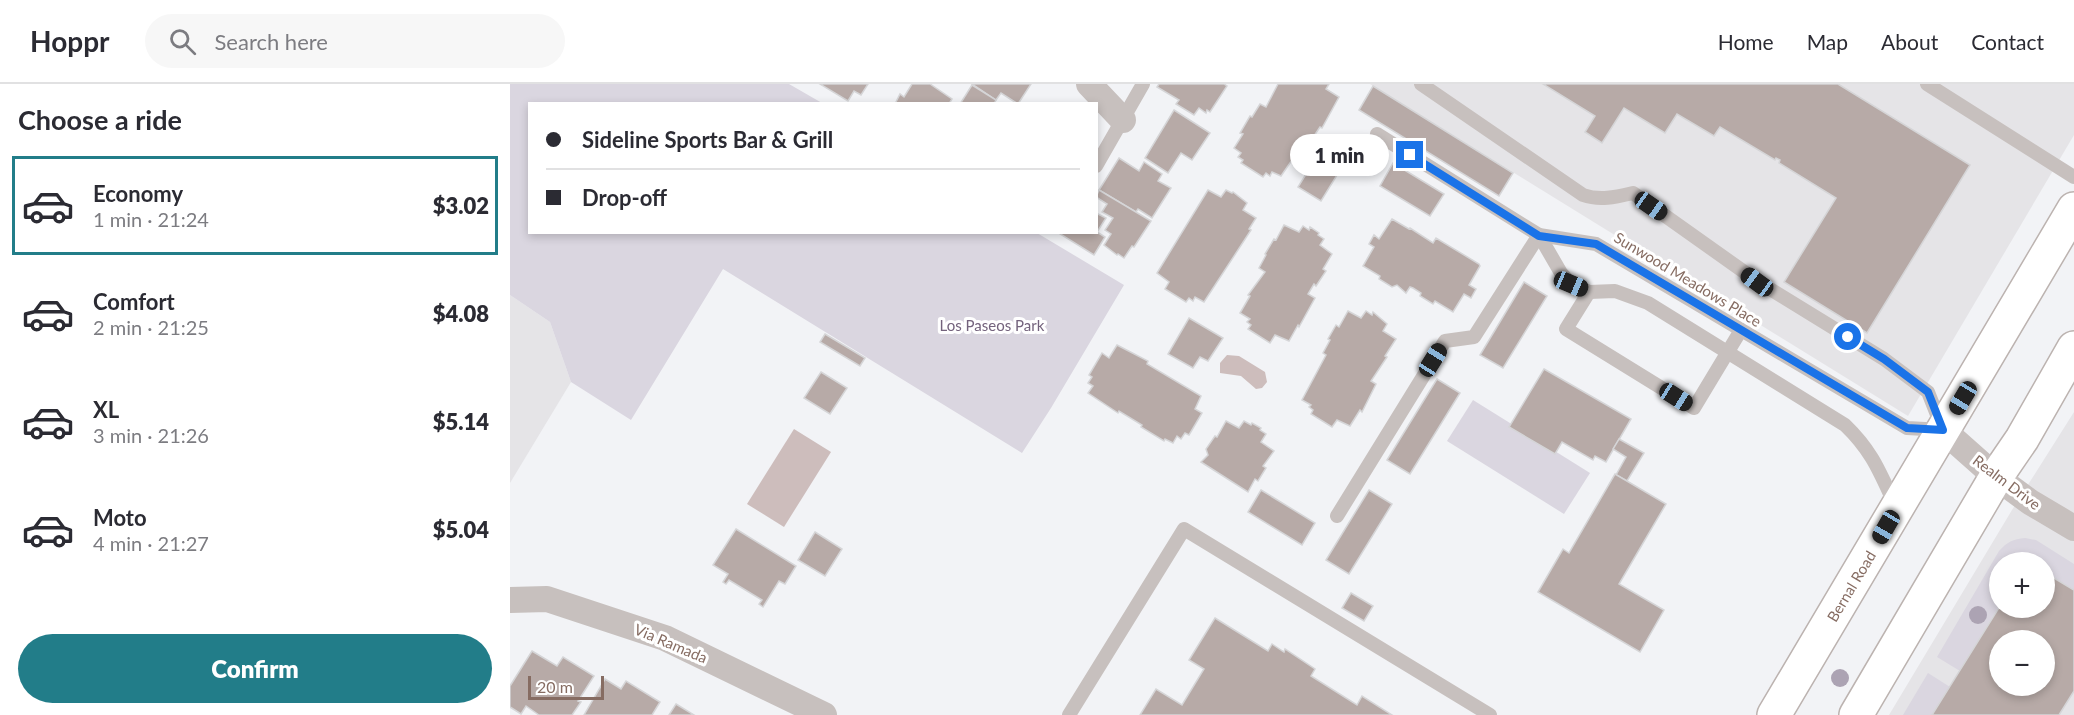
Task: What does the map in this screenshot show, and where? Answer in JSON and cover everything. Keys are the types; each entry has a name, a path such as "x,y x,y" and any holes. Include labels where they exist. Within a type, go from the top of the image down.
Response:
{"main road":[{"name":"Bernal Road","path":"1774,715 2074,208"},
{"path":"1856,715 1996,477 2022,439 2073,353"}],"street":[{"path":"1089,84 1123,120"},
{"name":"Realm Drive","path":"1943,430 1996,477 2030,502 2074,528"},
{"name":"Via Ramada","path":"510,600 547,599 665,638 824,715"}],"lane":[{"path":"1098,163 1143,84"},
{"path":"1421,84 1583,195 1593,199 1633,193 1757,282 1884,359 1928,392 1943,430"},
{"path":"1927,84 2074,177"},
{"path":"1377,134 1539,236 1561,273 1571,284 1589,292 1615,291 1648,303 1845,425 1862,442 1874,460 1897,508"},
{"path":"1337,516 1445,341 1474,337 1539,236"},
{"name":"Sunwood Meadows Place","path":"1539,236 1596,244 1907,428 1943,430"},
{"path":"1589,292 1566,329 1694,408 1741,330"},
{"path":"1069,715 1184,529 1490,715"}],"shaded area":[{"path":"1370,84 2074,84 2074,135 1908,416"},
{"path":"510,295 550,322 571,382 510,483"},
{"path":"1227,355 1239,356 1265,372 1267,382 1262,388 1256,389 1241,376 1220,373 1220,363"},
{"path":"2074,412 2074,715 1889,715 2012,510"},
{"path":"794,429 831,452 784,527 747,504"}],"green space":[{"name":"Los Paseos Park","path":"510,84 789,84 820,102 528,102 528,234 1039,234 1124,285 1022,453 723,269 631,420 571,382 550,322 510,295"},
{"path":"1473,400 1590,473 1564,514 1447,441"},
{"path":"2036,540 2055,552 1998,552 2010,541"},
{"path":"2055,552 2074,564 2074,590 2055,578"},
{"path":"1989,568 1989,618 1992,618 1960,671 1937,657"},
{"path":"1928,673 1950,687 1932,715 1903,715"}],"building":[{"path":"820,84 868,84 861,95 854,91 848,101"},
{"path":"912,84 930,84 952,99 950,102 896,102 900,94 904,97"},
{"path":"972,84 1031,84 1019,102 1015,102 1001,93 996,100"},
{"path":"1159,84 1224,84 1227,86 1210,112 1207,110 1206,113 1199,108 1194,115 1176,104 1179,100 1157,87"},
{"path":"1278,84 1329,84 1326,89 1339,97 1322,128 1320,127 1312,139 1308,137 1281,176 1272,172 1270,176 1266,173 1263,177 1241,163 1243,160 1238,157 1241,153 1234,148 1250,116 1252,117 1260,104 1266,107"},
{"path":"1543,84 1838,84 1970,165 1867,333 1784,282 1836,198 1779,163 1780,160 1776,158 1775,160 1720,127 1714,136 1677,114 1665,133 1624,108 1602,143 1585,132 1595,116"},
{"path":"972,85 996,100 995,102 961,102"},
{"path":"1373,86 1513,173 1499,196 1359,110"},
{"path":"1174,110 1210,133 1192,160 1181,153 1168,173 1145,158"},
{"path":"1329,137 1352,151 1321,201 1298,187"},
{"path":"1119,158 1139,171 1144,162 1162,174 1158,181 1171,188 1152,218 1138,209 1136,212 1099,190"},
{"path":"1393,163 1444,194 1430,216 1380,186"},
{"path":"1099,190 1151,221 1124,258 1104,245 1111,234 1105,230 1113,218 1102,212 1107,204 1098,198"},
{"path":"1208,190 1221,197 1226,190 1233,192 1247,203 1243,210 1256,218 1249,229 1251,230 1204,302 1195,297 1193,301 1189,298 1186,302 1165,289 1169,282 1157,273"},
{"path":"1098,214 1106,218 1098,230"},
{"path":"1392,219 1433,243 1436,238 1479,264 1469,285 1476,289 1471,298 1464,294 1453,312 1435,301 1433,304 1420,296 1421,293 1413,288 1410,287 1406,293 1397,285 1392,287 1379,279 1380,276 1363,266 1374,247 1369,244 1374,235 1379,239"},
{"path":"1284,225 1299,232 1303,226 1309,230 1310,227 1324,239 1320,245 1332,254 1323,269 1326,271 1308,294 1315,298 1299,327 1298,325 1289,341 1275,335 1270,343 1248,329 1251,325 1247,322 1250,319 1240,313 1250,296 1248,295 1265,272 1259,268 1265,254"},
{"path":"1098,233 1105,237 1094,255 1060,234"},
{"path":"1524,282 1547,296 1503,368 1480,355"},
{"path":"1348,311 1361,318 1366,311 1372,315 1373,312 1387,324 1383,331 1396,339 1371,381 1376,384 1362,412 1360,410 1350,426 1337,420 1332,427 1311,414 1313,410 1309,407 1311,405 1302,400 1326,355 1323,353 1330,340 1328,339 1336,325 1339,327"},
{"path":"1189,318 1223,338 1208,361 1200,357 1193,368 1168,354"},
{"path":"825,334 865,358 860,366 820,342"},
{"path":"1117,345 1148,361 1147,364 1201,396 1195,409 1202,413 1189,435 1185,433 1181,439 1177,436 1173,443 1165,439 1164,441 1088,393 1093,386 1088,383 1092,377 1089,375 1102,353 1109,358"},
{"path":"1544,369 1631,419 1606,462 1595,456 1593,460 1562,442 1555,454 1509,427"},
{"path":"821,372 847,388 830,414 804,398"},
{"path":"1437,379 1460,393 1410,474 1387,460"},
{"path":"1226,421 1239,428 1244,421 1261,428 1260,430 1266,434 1261,442 1274,451 1263,466 1266,468 1258,481 1255,479 1248,492 1201,462 1208,455 1206,449 1215,436 1217,437"},
{"path":"1619,439 1644,453 1627,481 1616,475 1626,457 1613,449"},
{"path":"1615,474 1666,504 1619,584 1664,610 1640,652 1538,592 1563,549 1569,553"},
{"path":"1261,490 1315,523 1302,545 1248,512"},
{"path":"1369,490 1392,504 1349,574 1326,560"},
{"path":"736,529 796,566 785,584 779,581 763,607 759,604 762,600 729,580 726,584 723,582 728,574 713,565"},
{"path":"815,532 842,549 825,576 798,560"},
{"path":"2055,579 2074,590 2074,691 2059,715 1932,715 1993,618 2055,618"},
{"path":"1351,593 1373,606 1364,621 1342,608"},
{"path":"1215,618 1268,651 1272,644 1284,652 1285,649 1315,669 1311,676 1357,705 1362,696 1392,715 1140,715 1156,689 1182,705 1204,669 1189,660"},
{"path":"532,651 557,666 563,657 594,676 572,715 539,715 526,706 521,714 510,707 510,686"},
{"path":"605,679 621,689 626,681 660,702 652,715 584,715"},
{"path":"676,704 694,715 669,715"}],"route":[{"path":"1410,155 1539,236 1596,244 1907,428 1943,430 1928,392 1884,359 1848,337"}]}
